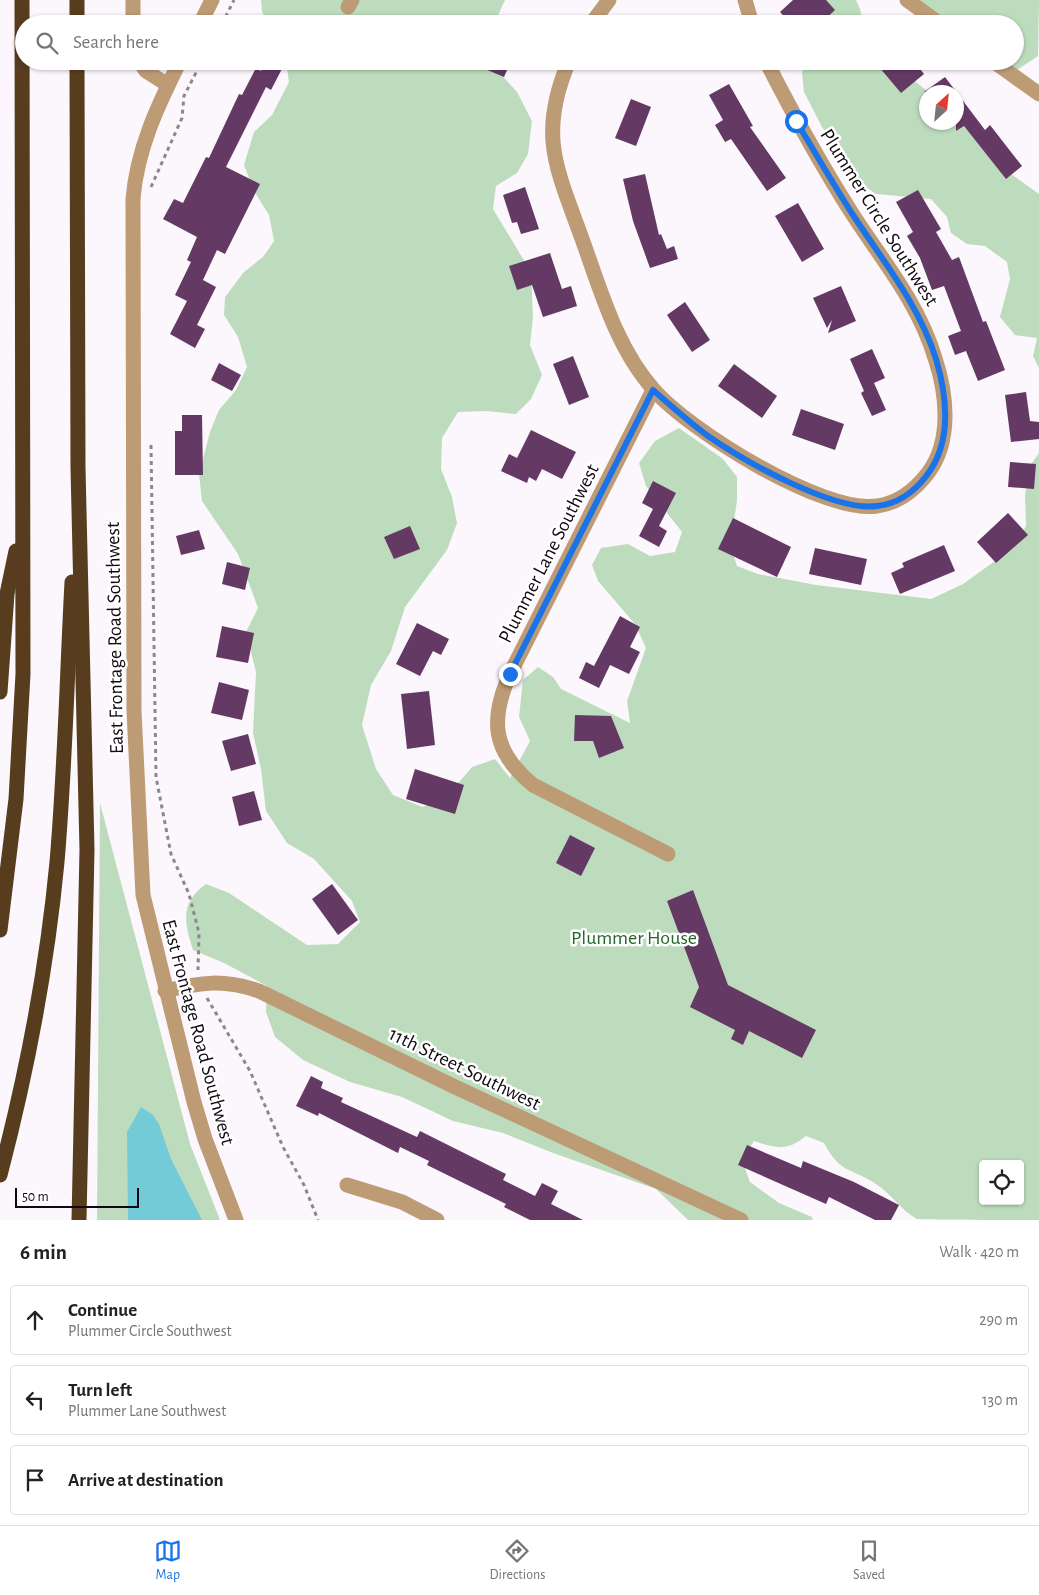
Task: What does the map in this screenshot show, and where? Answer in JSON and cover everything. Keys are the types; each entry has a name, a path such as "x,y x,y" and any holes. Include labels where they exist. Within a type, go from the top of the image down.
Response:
{"highway":[{"path":"22,0 22,15"},
{"path":"77,0 77,15"},
{"path":"0,930 10,853 21,737 23,674 22,70"},
{"path":"77,70 78,468 88,850 79,1220"},
{"path":"0,1174 19,1103 41,987 57,861 78,468"},
{"path":"0,692 7,594 22,525"}],"street":[{"path":"133,0 133,15"},
{"path":"204,15 212,0"},
{"path":"598,15 609,0"},
{"path":"745,0 749,15"},
{"path":"907,0 928,15"},
{"path":"145,70 168,85"},
{"name":"East Frontage Road Southwest","path":"176,70 144,140 136,170 133,198 134,711 138,824 143,895 165,991 205,1139 236,1220"},
{"name":"Plummer Circle Southwest","path":"565,70 552,117 556,168 614,325 653,390 684,418 710,437 771,473 836,502 864,507 878,506 908,494 923,480 936,459 946,424 945,407 936,360 925,328 901,285 852,214 796,121 770,70"},
{"path":"1006,70 1039,94"},
{"name":"Plummer Lane Southwest","path":"653,390 510,674 500,697 496,717 504,753 519,773 533,785 668,854"},
{"name":"11th Street Southwest","path":"165,991 208,982 241,985 282,1001 453,1086 741,1220"},
{"path":"347,1185 402,1202 437,1220"}],"path":[{"path":"226,15 234,0"},
{"path":"149,192 182,118 184,96 197,70"},
{"path":"151,442 156,777 171,854 189,894 199,933 197,983 250,1071 283,1147 304,1185 318,1220"}],"green space":[{"path":"261,0 505,0 498,15 264,15"},
{"path":"818,0 856,0 861,15 819,15"},
{"path":"901,0 1039,0 1038,56 1024,65 1024,15 920,15"},
{"name":"Plummer House","path":"287,70 497,70 517,92 532,121 528,154 517,173 496,186 493,209 531,272 533,317 530,345 542,375 531,399 516,414 487,411 458,412 442,438 441,469 452,497 457,523 447,550 405,607 391,651 371,685 362,725 376,769 393,795 423,807 449,794 472,767 495,759 510,778 530,741 519,717 523,680 538,667 553,677 561,689 630,723 627,701 646,648 635,624 598,581 592,565 601,548 628,544 650,556 675,552 682,532 646,486 639,463 655,441 679,428 723,459 737,477 737,501 730,545 737,566 758,574 816,585 931,599 963,584 1013,548 1026,526 1025,495 1030,466 1039,453 1039,1220 917,1219 876,1184 841,1166 824,1143 806,1136 793,1145 781,1147 754,1141 742,1160 750,1182 779,1203 812,1217 813,1220 688,1220 656,1189 553,1153 503,1133 453,1121 402,1097 350,1082 303,1060 275,1037 266,1012 267,986 224,963 193,950 186,922 186,914 192,898 206,884 229,893 307,945 338,944 360,922 352,901 314,859 287,843 266,811 261,769 253,733 256,672 246,632 258,608 238,554 202,501 199,474 210,432 219,410 236,390 247,367 238,337 224,315 225,297 244,272 263,257 274,241 269,215 254,191 244,165 254,132 272,115 289,82"},
{"path":"803,70 902,70 920,85 919,130 964,130 964,126 1011,174 1039,194 1039,368 1033,356 1037,338 1015,335 1000,317 1010,279 1007,262 985,246 967,244 951,233 947,217 931,199 876,194 856,180 822,127 804,92"},
{"path":"100,803 190,1144 220,1220 97,1220"}],"water":[{"path":"141,1107 152,1114 159,1124 171,1159 202,1220 128,1220 127,1132"}],"building":[{"path":"793,0 826,0 835,10 830,15 783,15 780,12"},
{"path":"255,70 281,70 271,90 266,87 226,167 260,184 225,254 217,250 203,280 216,287 197,325 205,329 195,348 170,334 187,301 175,295 191,262 187,260 197,237 163,219 174,199 183,203 206,157 209,158 239,94 242,95"},
{"path":"487,70 507,70 504,77"},
{"path":"882,70 921,70 924,74 901,93"},
{"path":"945,77 951,85 934,85"},
{"path":"729,84 753,126 750,127 786,178 767,191 731,139 725,142 715,125 723,120 709,95"},
{"path":"631,99 651,107 636,146 615,138"},
{"path":"964,102 985,130 990,125 1022,166 1006,179 964,126"},
{"path":"645,174 659,235 661,234 667,249 674,246 678,259 650,268 633,221 623,179"},
{"path":"525,187 539,229 521,234 517,222 512,223 503,195"},
{"path":"918,190 941,229 936,232 952,260 959,257 983,322 986,321 1005,370 978,381 966,351 955,355 948,336 961,331 944,286 932,290 920,258 907,236 913,232 896,202"},
{"path":"798,203 824,249 802,262 775,216"},
{"path":"550,253 562,289 571,286 577,306 543,317 532,285 517,290 509,266"},
{"path":"841,286 856,321 828,333 832,320 827,328 813,298"},
{"path":"685,302 710,340 692,352 667,315"},
{"path":"872,349 885,378 874,383 886,410 872,416 861,393 864,391 850,359"},
{"path":"573,356 589,397 569,405 553,364"},
{"path":"219,363 241,375 232,391 211,380"},
{"path":"734,364 777,396 762,418 718,386"},
{"path":"1026,392 1030,421 1039,422 1039,439 1011,442 1005,395"},
{"path":"801,409 844,424 835,450 792,435"},
{"path":"182,415 202,415 203,475 175,475 175,431 182,431"},
{"path":"531,430 576,452 562,479 542,469 536,481 529,477 527,483 501,471 509,454 517,458"},
{"path":"1010,462 1036,464 1034,489 1008,487"},
{"path":"653,481 676,493 659,526 667,531 659,547 639,536 653,509 642,503"},
{"path":"1008,513 1028,535 996,563 977,542"},
{"path":"733,518 791,547 777,577 718,549"},
{"path":"410,526 420,549 394,559 384,537"},
{"path":"199,530 205,549 181,555 176,536"},
{"path":"944,545 955,571 900,594 891,573 904,567 902,563"},
{"path":"815,548 867,559 861,585 809,574"},
{"path":"227,562 250,568 245,590 222,584"},
{"path":"620,616 640,627 630,647 640,652 629,674 610,665 599,688 579,678 586,662 594,666"},
{"path":"417,623 449,639 441,655 433,651 420,676 396,664"},
{"path":"222,626 254,633 248,663 216,657"},
{"path":"219,682 249,690 242,720 211,713"},
{"path":"429,691 435,745 407,749 401,694"},
{"path":"575,715 611,716 624,748 599,758 593,741 574,741"},
{"path":"248,734 256,764 231,771 222,741"},
{"path":"415,769 464,785 455,814 406,799"},
{"path":"254,791 262,820 239,826 232,797"},
{"path":"570,835 595,848 581,876 556,863"},
{"path":"332,884 358,920 338,935 312,899"},
{"path":"693,890 728,985 816,1030 802,1058 749,1031 743,1045 731,1039 735,1030 690,1007 699,987 667,901"},
{"path":"311,1076 323,1082 321,1088 343,1098 341,1102 417,1137 420,1131 506,1174 503,1180 535,1196 542,1183 558,1191 551,1204 583,1220 530,1220 504,1207 506,1204 427,1165 429,1161 400,1147 398,1153 319,1113 318,1116 296,1106"},
{"path":"747,1145 801,1168 803,1161 854,1182 899,1205 891,1220 875,1220 829,1197 826,1204 738,1165"}],"route":[{"path":"510,674 653,390 684,418 710,437 771,473 836,502 864,507 878,506 897,500 908,494 923,480 934,465 946,424 945,407 936,360 925,328 901,285 852,214 796,121"}]}
